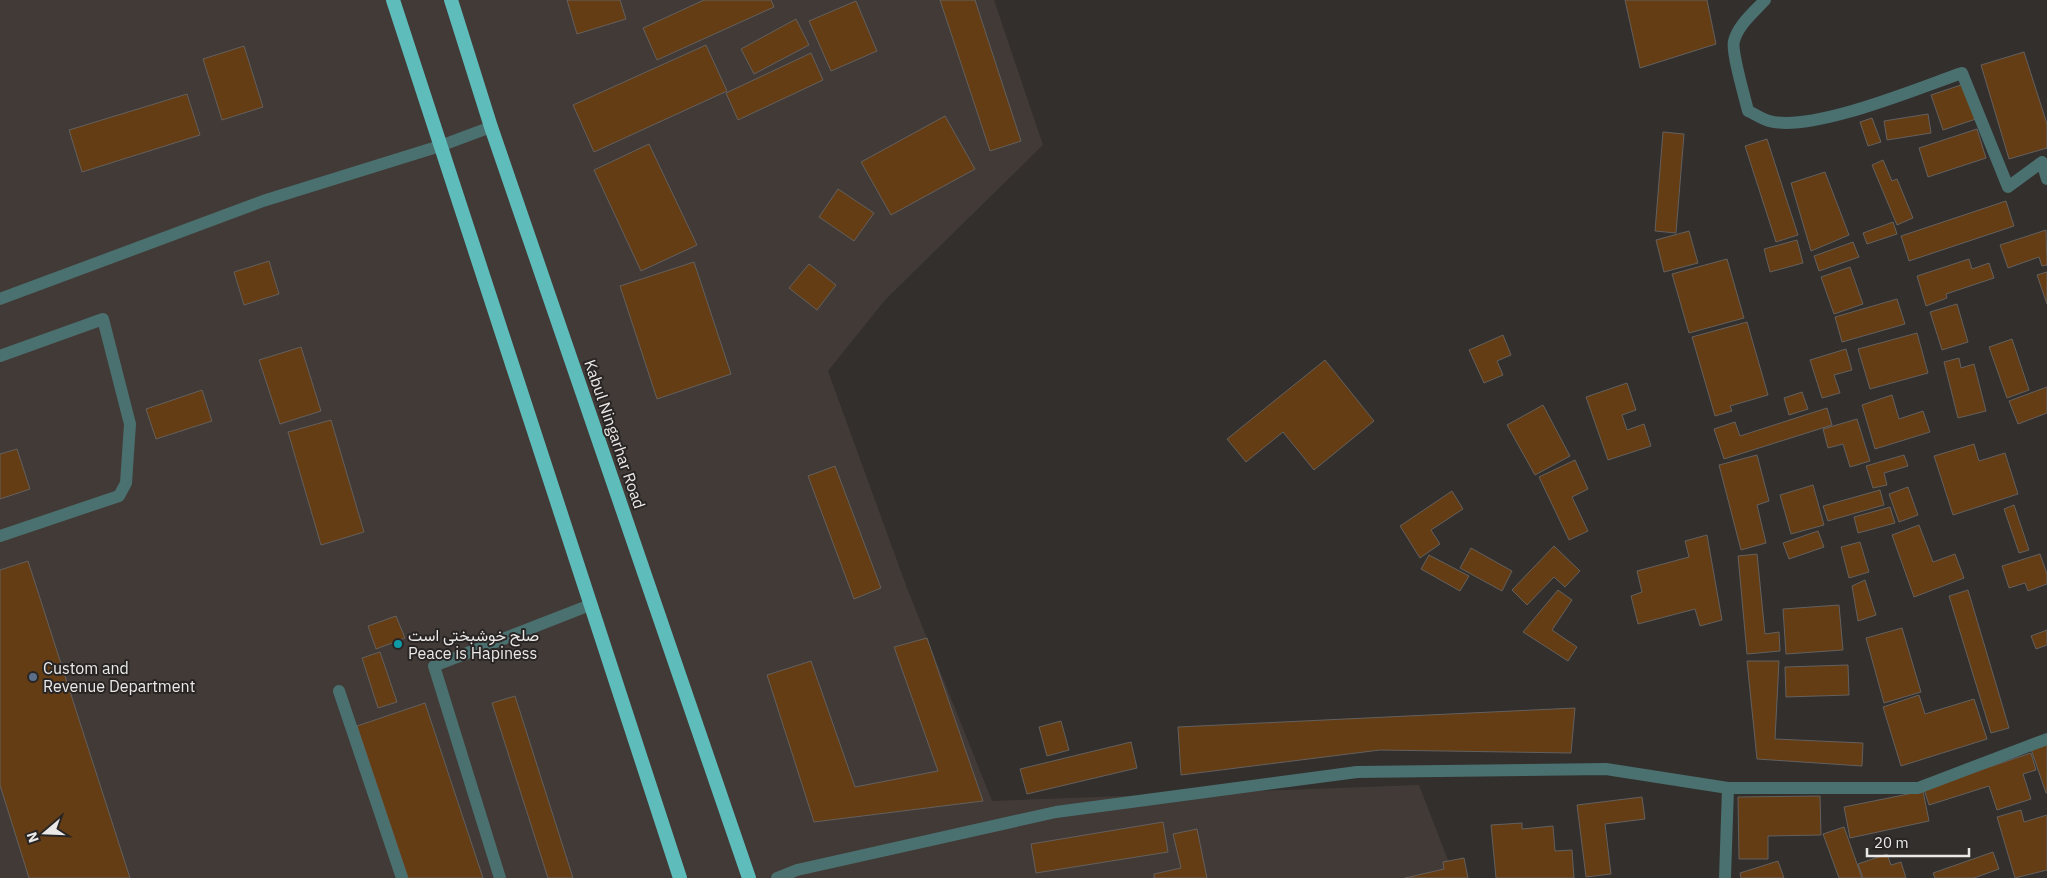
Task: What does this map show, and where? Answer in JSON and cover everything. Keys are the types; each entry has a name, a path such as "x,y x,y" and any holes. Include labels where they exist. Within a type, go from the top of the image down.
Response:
{"highway":[{"path":"393,0 680,878"},
{"name":"Kabul Ningarhar Road","path":"451,0 491,127 750,878"}],"street":[{"path":"1764,0 1744,22 1733,42 1740,84 1748,111 1770,121 1799,123 1855,110 1962,73 2008,187 2044,162 2047,180"},
{"path":"0,299 262,201 440,146 491,127"},
{"path":"0,356 104,319 130,424 126,484 118,496 0,536"},
{"path":"500,878 434,666 590,605"},
{"path":"339,691 402,878"},
{"path":"777,878 797,870 1056,812 1357,772 1606,770 1728,788 1918,788 2047,739"},
{"path":"1725,878 1728,788"}],"shaded area":[{"path":"0,0 994,0 1043,145 885,300 828,371 907,588 992,801 1419,785 1455,878 0,878"}],"building":[{"path":"567,0 620,0 626,19 577,34"},
{"path":"704,0 771,0 774,7 657,60 643,28"},
{"path":"940,0 975,0 1021,141 990,151"},
{"path":"1625,0 1707,0 1716,44 1640,68"},
{"path":"856,1 877,51 831,71 809,21"},
{"path":"796,19 809,45 754,74 741,49"},
{"path":"706,45 727,91 594,152 573,105"},
{"path":"244,46 263,107 222,120 203,59"},
{"path":"2024,52 2047,124 2047,148 2009,159 1981,65"},
{"path":"811,53 823,80 738,120 726,93"},
{"path":"1964,84 1976,119 1943,130 1931,95"},
{"path":"187,94 200,135 82,172 69,130"},
{"path":"1928,114 1931,133 1887,140 1884,121"},
{"path":"945,116 975,169 891,215 861,162"},
{"path":"1872,118 1881,142 1868,146 1860,122"},
{"path":"1977,129 1986,158 1928,177 1919,148"},
{"path":"1663,132 1684,134 1676,233 1655,231"},
{"path":"1767,139 1798,235 1776,242 1745,146"},
{"path":"649,144 697,245 641,271 594,170"},
{"path":"1883,160 1892,181 1897,179 1913,218 1897,225 1872,165"},
{"path":"1825,172 1849,235 1811,251 1791,183"},
{"path":"838,189 874,213 854,241 819,217"},
{"path":"2006,201 2014,226 1909,261 1901,236"},
{"path":"1893,222 1897,234 1867,244 1863,233"},
{"path":"2046,230 2047,265 2042,266 2039,257 2008,268 2000,245"},
{"path":"1689,231 1698,263 1664,272 1656,240"},
{"path":"1797,240 1803,263 1770,272 1764,249"},
{"path":"1853,242 1859,257 1819,271 1814,256"},
{"path":"1727,259 1744,318 1689,333 1672,274"},
{"path":"1969,259 1972,269 1989,263 1994,278 1946,294 1947,298 1926,306 1917,276"},
{"path":"269,261 279,294 244,305 234,272"},
{"path":"694,262 731,374 657,399 620,286"},
{"path":"809,264 836,285 817,310 789,288"},
{"path":"1850,267 1863,304 1834,314 1821,277"},
{"path":"2047,272 2047,304 2037,275"},
{"path":"1897,299 1905,324 1842,342 1835,317"},
{"path":"1957,304 1968,342 1942,350 1930,312"},
{"path":"1747,322 1768,395 1730,406 1732,411 1715,416 1692,337"},
{"path":"1917,333 1928,373 1870,389 1858,349"},
{"path":"1503,335 1511,355 1497,361 1503,375 1484,383 1469,350"},
{"path":"2012,339 2029,390 2007,398 1989,347"},
{"path":"301,347 321,411 280,424 259,360"},
{"path":"1846,349 1852,370 1834,375 1840,393 1822,398 1810,360"},
{"path":"1959,358 1961,368 1974,364 1986,411 1958,418 1944,362"},
{"path":"1325,360 1374,421 1314,470 1283,432 1246,462 1227,439"},
{"path":"1627,383 1636,410 1622,415 1627,430 1644,424 1651,446 1608,460 1586,397"},
{"path":"2047,387 2047,413 2018,424 2009,401"},
{"path":"202,390 212,421 156,439 146,409"},
{"path":"1802,392 1808,409 1789,415 1784,398"},
{"path":"1892,395 1899,419 1923,411 1930,432 1875,449 1862,405"},
{"path":"1543,405 1570,456 1535,475 1507,425"},
{"path":"1827,408 1832,425 1724,459 1714,429 1735,422 1740,436"},
{"path":"1857,419 1870,461 1850,467 1843,444 1828,448 1823,429"},
{"path":"331,420 364,532 321,545 288,432"},
{"path":"1974,444 1979,461 2005,453 2018,494 1953,515 1934,456"},
{"path":"17,449 30,489 0,499 0,454"},
{"path":"1757,455 1769,501 1757,505 1766,543 1741,550 1719,465"},
{"path":"1904,455 1908,466 1884,473 1887,485 1873,488 1866,466"},
{"path":"1575,460 1588,489 1572,497 1588,531 1569,540 1539,477"},
{"path":"835,466 881,588 854,599 808,476"},
{"path":"1813,485 1824,525 1791,534 1780,495"},
{"path":"1908,487 1918,515 1899,522 1889,494"},
{"path":"1880,490 1884,505 1828,521 1823,506"},
{"path":"1452,491 1463,509 1431,530 1440,544 1420,558 1400,526"},
{"path":"2014,505 2029,550 2019,553 2004,509"},
{"path":"1890,507 1895,523 1858,533 1854,517"},
{"path":"1919,525 1933,562 1955,554 1964,578 1914,597 1892,535"},
{"path":"1818,531 1824,547 1789,559 1783,543"},
{"path":"1707,535 1722,620 1700,626 1695,609 1638,624 1631,596 1642,592 1637,571 1689,557 1685,541"},
{"path":"1860,542 1869,572 1849,578 1841,547"},
{"path":"1554,546 1580,571 1565,587 1554,577 1527,605 1512,590"},
{"path":"1471,548 1512,571 1502,591 1460,568"},
{"path":"1757,554 1765,634 1779,632 1780,651 1747,654 1738,556"},
{"path":"2040,554 2047,574 2047,584 2028,591 2025,583 2009,588 2002,566"},
{"path":"1429,555 1469,576 1460,591 1421,569"},
{"name":"Custom and Revenue Department","path":"28,561 130,878 29,878 0,785 0,570"},
{"path":"1865,580 1876,615 1858,621 1852,586"},
{"path":"1558,590 1572,600 1552,630 1577,647 1568,661 1523,632"},
{"path":"1968,590 2009,728 1991,733 1949,596"},
{"path":"1839,605 1843,650 1786,654 1783,609"},
{"path":"396,616 405,638 376,649 368,626"},
{"path":"1902,628 1921,692 1884,703 1866,638"},
{"path":"2047,630 2047,645 2036,649 2031,636"},
{"path":"927,638 983,801 814,822 767,675 811,661 855,787 938,771 894,647"},
{"path":"380,652 397,702 378,708 362,658"},
{"path":"1747,661 1779,661 1775,739 1863,743 1862,766 1757,759"},
{"path":"1848,665 1849,695 1786,697 1785,667"},
{"path":"1919,695 1925,714 1974,699 1987,739 1901,766 1883,707"},
{"path":"515,696 573,878 548,878 492,703"},
{"path":"425,703 483,878 408,878 357,726"},
{"path":"1575,708 1571,753 1380,750 1181,775 1178,727"},
{"path":"1061,721 1069,750 1047,756 1039,727"},
{"path":"1131,742 1137,768 1027,794 1020,769"},
{"path":"2047,744 2047,793 2046,793 2031,749"},
{"path":"2031,753 2036,770 2023,774 2031,799 1997,810 1989,786 1929,805 1924,789"},
{"path":"1923,791 1929,821 1850,838 1844,807"},
{"path":"1820,796 1821,835 1768,836 1768,859 1739,859 1738,797"},
{"path":"1642,797 1645,819 1605,824 1611,874 1586,877 1577,805"},
{"path":"2021,810 2024,822 2047,815 2047,870 2015,878 1997,817"},
{"path":"1163,822 1168,852 1036,873 1031,844"},
{"path":"1522,823 1522,829 1553,826 1555,851 1572,850 1574,878 1496,878 1491,825"},
{"path":"1844,827 1862,878 1839,878 1823,834"},
{"path":"1197,829 1207,878 1154,878 1154,874 1181,868 1173,834"},
{"path":"1993,852 1999,869 1974,878 1935,878 1933,873"},
{"path":"1887,854 1891,865 1901,862 1906,878 1863,878 1858,864"},
{"path":"1464,858 1468,878 1405,878 1444,869 1443,862"},
{"path":"1778,861 1784,878 1741,878 1740,873"}],"place":[{"name":"صلح خوشبختی است Peace is Hapiness","path":"398,644"},
{"name":"Custom and Revenue Department","path":"33,677"}]}
